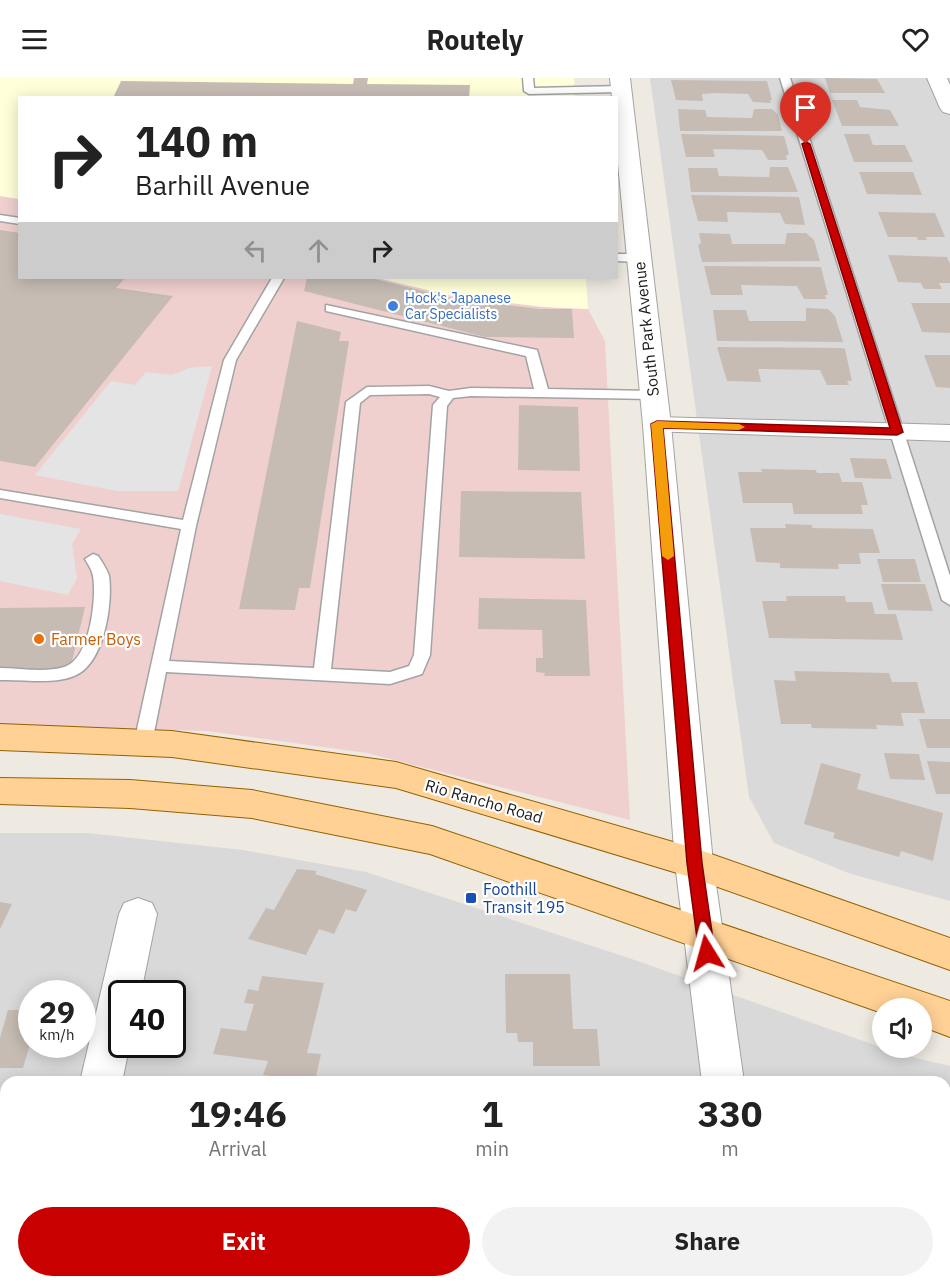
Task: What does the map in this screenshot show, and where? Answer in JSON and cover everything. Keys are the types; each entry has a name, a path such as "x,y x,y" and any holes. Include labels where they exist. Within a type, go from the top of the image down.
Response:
{"main road":[{"name":"Rio Rancho Road","path":"0,738 172,744 396,775 694,863 950,954"},
{"path":"130,794 143,743"},
{"path":"0,791 130,794 252,804 432,840 704,932 888,998"},
{"path":"932,1013 950,1019"}],"street":[{"path":"937,78 950,108"},
{"name":"South Park Avenue","path":"620,83 628,258 657,424 694,863 722,1076"},
{"path":"657,424 950,433"},
{"path":"102,1076 138,914"}],"lane":[{"path":"528,78 528,92 550,95 620,83"},
{"path":"785,78 950,600"},
{"path":"0,218 18,221"},
{"path":"143,743 189,526 230,360 277,279"},
{"path":"330,308 532,353 542,393"},
{"path":"322,674 353,402 367,391 429,390 449,395 471,392 653,395"},
{"path":"159,666 390,678 416,670 422,655 440,405 449,395"},
{"path":"0,494 189,526"},
{"path":"0,674 71,672 81,666 89,655 101,611 100,574 93,559"}],"shaded area":[{"path":"0,78 574,78 575,96 18,96 18,199 0,196"},
{"path":"650,78 950,78 950,901 851,874 774,843 749,797"},
{"path":"0,196 18,199 18,279 382,279 457,297 544,307 588,309 605,341 630,820 367,753 207,731 65,727 0,728"},
{"path":"382,279 586,279 588,309 544,307 457,297"},
{"path":"212,366 178,491 117,491 35,475 111,381 135,385 146,372 172,375 189,368"},
{"path":"0,514 81,529 72,544 77,578 68,595 0,581"},
{"path":"0,833 87,833 243,850 366,872 629,958 872,1044 872,1058 917,1058 950,1066 950,1076 0,1076"}],"building":[{"path":"354,78 368,78 367,84 470,85 469,96 114,96 121,81 353,84"},
{"path":"825,78 877,79 885,93 830,93"},
{"path":"671,80 767,81 772,100 770,100 771,103 753,102 748,94 715,93 702,94 703,101 676,100"},
{"path":"832,100 857,100 860,107 890,110 899,126 842,126"},
{"path":"678,109 705,110 707,117 752,118 754,109 772,109 778,115 782,131 680,131"},
{"path":"681,134 784,136 789,154 786,156 787,160 768,160 762,150 713,149 715,157 686,157"},
{"path":"844,134 869,134 873,145 905,145 913,162 854,162"},
{"path":"770,167 788,167 798,192 691,192 688,168 717,168 719,176 769,177"},
{"path":"859,172 913,172 922,195 867,194"},
{"path":"691,195 799,197 805,225 785,224 780,213 727,212 728,222 698,221"},
{"path":"878,212 935,213 945,237 926,237 927,240 918,240 917,237 888,237"},
{"path":"0,230 18,233 18,279 124,279 116,288 173,296 35,467 0,461"},
{"path":"699,233 730,234 732,244 785,244 787,233 806,233 814,240 820,261 702,262 698,245 701,243"},
{"path":"888,255 947,257 950,264 950,283 939,283 942,289 924,289 921,283 898,282"},
{"path":"704,266 821,267 828,295 825,295 826,299 804,299 797,286 741,285 743,295 711,295"},
{"path":"307,279 375,279 456,299 540,309 572,309 574,338 485,337 304,291"},
{"path":"911,303 950,303 950,333 922,332"},
{"path":"806,308 828,309 835,316 843,342 717,341 713,310 746,310 749,321 806,321"},
{"path":"297,321 341,332 339,341 349,341 310,588 299,588 295,610 239,609"},
{"path":"717,347 845,349 852,381 847,381 849,385 827,385 820,370 758,369 761,382 727,381"},
{"path":"924,355 950,355 950,388 936,387"},
{"path":"519,405 578,407 580,471 518,470"},
{"path":"850,458 886,459 892,479 855,478"},
{"path":"761,469 816,470 817,473 839,473 842,482 862,482 868,505 861,505 863,514 794,514 792,503 743,503 738,472 762,472"},
{"path":"461,491 581,492 585,559 459,557"},
{"path":"785,524 812,525 812,528 873,529 880,553 859,553 861,564 838,564 839,569 780,568 780,563 756,562 750,528 786,528"},
{"path":"877,559 915,559 921,582 883,582"},
{"path":"881,584 925,584 933,611 888,610"},
{"path":"786,596 845,596 846,602 872,602 875,614 896,614 903,640 769,638 762,601 787,601"},
{"path":"479,598 586,600 590,676 544,676 545,673 536,672 536,658 543,658 542,630 478,629"},
{"name":"Farmer Boys","path":"85,607 70,670 0,671 0,608"},
{"path":"794,671 889,673 892,682 917,682 925,713 901,713 904,726 876,725 877,729 812,728 811,724 781,724 774,680 796,681"},
{"path":"919,719 950,719 950,748 927,748"},
{"path":"884,753 919,754 925,780 890,779"},
{"path":"927,761 950,762 950,794 936,794"},
{"path":"821,763 861,774 857,789 943,813 933,861 901,851 899,857 833,838 835,833 804,824"},
{"path":"297,869 317,871 315,874 367,890 356,912 346,909 334,934 319,929 306,955 248,939 266,908 274,910"},
{"path":"0,902 12,904 0,929"},
{"path":"505,974 570,974 573,1029 597,1029 600,1066 533,1066 533,1042 518,1042 517,1033 506,1033"},
{"path":"262,976 324,983 307,1053 321,1054 316,1076 263,1075 268,1061 213,1054 221,1028 246,1031 254,1004 244,1003 248,989 258,991"},
{"path":"8,1010 18,1010 18,1058 26,1058 23,1068 0,1068 0,1038"}],"slow traffic":[{"path":"668,556 657,424 739,427"}],"place":[{"name":"Hock's Japanese Car Specialists","path":"393,306"},
{"name":"Farmer Boys","path":"39,639"},
{"name":"Foothill Transit 195","path":"471,898"}],"route":[{"path":"707,953 694,863 657,424 897,432 806,144"}]}
